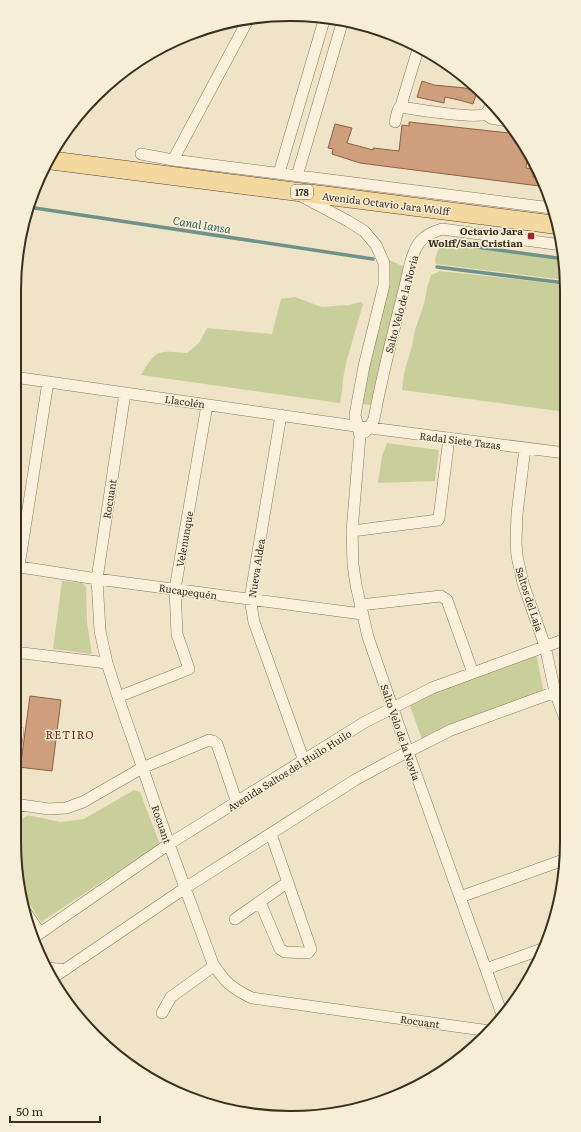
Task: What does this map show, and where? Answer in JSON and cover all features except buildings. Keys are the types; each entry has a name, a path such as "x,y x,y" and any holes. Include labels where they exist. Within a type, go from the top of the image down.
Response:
{"main road":[{"name":"Avenida Octavio Jara Wolff","path":"55,161 294,183 552,224"}],"street":[{"path":"279,173 323,23"},
{"path":"173,160 245,25"},
{"path":"294,183 341,26"},
{"path":"395,122 398,110 402,104 417,53"},
{"path":"402,104 405,108 448,114 479,115 485,114 489,109"},
{"path":"485,114 491,118 499,120"},
{"name":"Avenida Octavio Jara Wolff","path":"141,154 173,160 279,173 294,183 547,208"},
{"name":"Salto Velo de la Novia","path":"294,183 364,231 376,245 384,263 385,278 383,290 364,366 354,415 357,430 352,531 354,570 361,610 371,644 460,898 501,1009"},
{"name":"Salto Velo de la Novia","path":"357,430 369,428 374,419 387,355 412,259 419,243 425,237 431,232 442,229 556,244"},
{"name":"Llacolén","path":"21,378 281,415 357,430"},
{"path":"21,542 48,382"},
{"name":"Rocuant","path":"125,393 97,579 100,631 107,663 142,768 214,966 224,979 236,990 252,998 483,1030"},
{"name":"Velenunque","path":"118,697 189,670 177,634 175,589 207,405"},
{"name":"Nueva Aldea","path":"281,415 250,599 254,622 304,761"},
{"name":"Radal Siete Tazas","path":"369,428 560,452"},
{"path":"352,531 438,520 449,438"},
{"name":"Saltos del Laja","path":"525,448 518,501 516,542 517,556 523,583 545,646 555,692 560,706"},
{"name":"Rucapequén","path":"21,567 97,579 250,599 361,610 441,596 448,604 473,673"},
{"name":"Avenida Saltos del Huilo Huilo","path":"38,935 169,844 365,722 432,688 560,641"},
{"path":"21,653 107,663"},
{"path":"57,975 185,888 355,780 451,730 560,690"},
{"path":"21,805 48,808 66,808 83,802 142,768 209,740 217,744 237,802"},
{"path":"260,902 280,949 285,952 308,953 311,949 271,834"},
{"path":"460,898 559,862"},
{"path":"235,919 288,882"},
{"path":"486,969 536,951"},
{"path":"162,1013 171,997 214,966"},
{"path":"53,968 65,970"}],"green space":[{"path":"441,242 558,258 559,279 436,264 435,259"},
{"path":"380,256 407,268 372,405 362,404 383,300"},
{"path":"440,271 560,284 560,411 402,390 404,373 431,275"},
{"path":"295,297 322,307 348,305 361,302 363,304 346,363 340,403 141,375 151,360 159,353 187,353 199,343 207,328 272,334 281,299"},
{"path":"387,443 439,450 435,481 378,483 382,456"},
{"path":"62,581 83,583 86,588 87,622 92,654 53,649"},
{"path":"536,653 544,693 423,742 409,703"},
{"path":"134,790 140,792 160,844 41,922 28,901 26,894 23,877 21,842 22,819 28,815 60,822 84,819"}],"waterway":[{"name":"Canal Iansa","path":"34,208 373,259"},
{"path":"446,243 558,258"},
{"name":"Canal Iansa","path":"437,267 560,282"}],"place":[{"name":"Octavio Jara Wolff/San Cristian","path":"531,236"}],"district":[{"name":"RETIRO","path":"70,734"}]}
